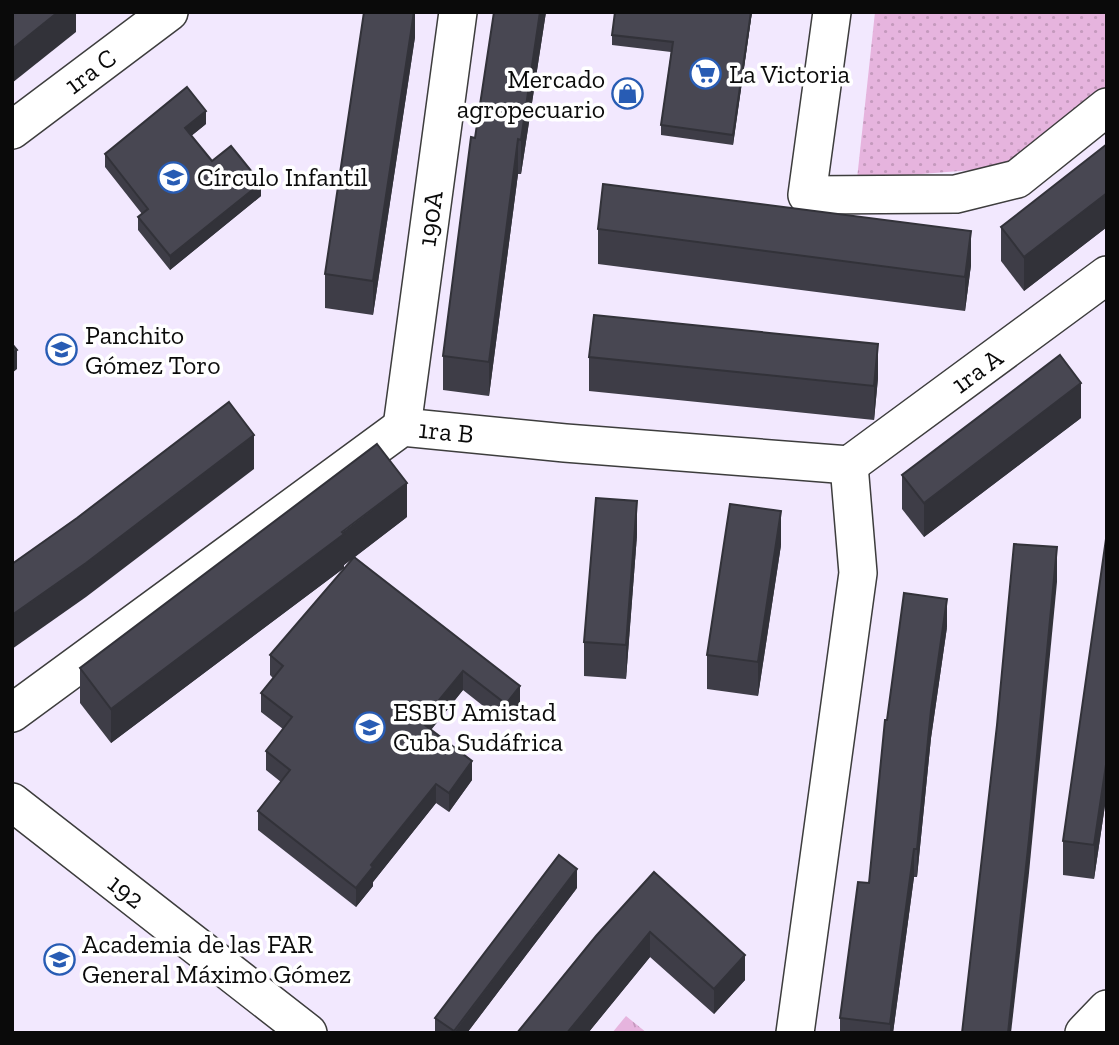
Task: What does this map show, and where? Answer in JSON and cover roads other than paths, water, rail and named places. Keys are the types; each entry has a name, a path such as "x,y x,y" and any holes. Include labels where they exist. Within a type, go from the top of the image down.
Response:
{"street":[{"name":"1ra C","path":"12,130 169,12"},
{"name":"190A","path":"402,427 458,12"},
{"path":"831,12 807,195 956,194 1017,179 1107,107"},
{"name":"1ra A","path":"849,465 1107,275"},
{"name":"1ra B","path":"12,713 402,427 565,443 849,465"},
{"path":"795,1033 858,573 849,465"},
{"name":"192","path":"12,802 308,1033"},
{"path":"1084,1033 1107,1009"}],"place":[{"name":"La Victoria","path":"706,74"},
{"name":"Mercado agropecuario","path":"628,94"},
{"name":"Círculo Infantil","path":"174,177"},
{"name":"Panchito Gómez Toro","path":"62,350"},
{"name":"ESBU Amistad Cuba Sudáfrica","path":"370,727"},
{"name":"Academia de las FAR General Máximo Gómez","path":"59,959"}]}
